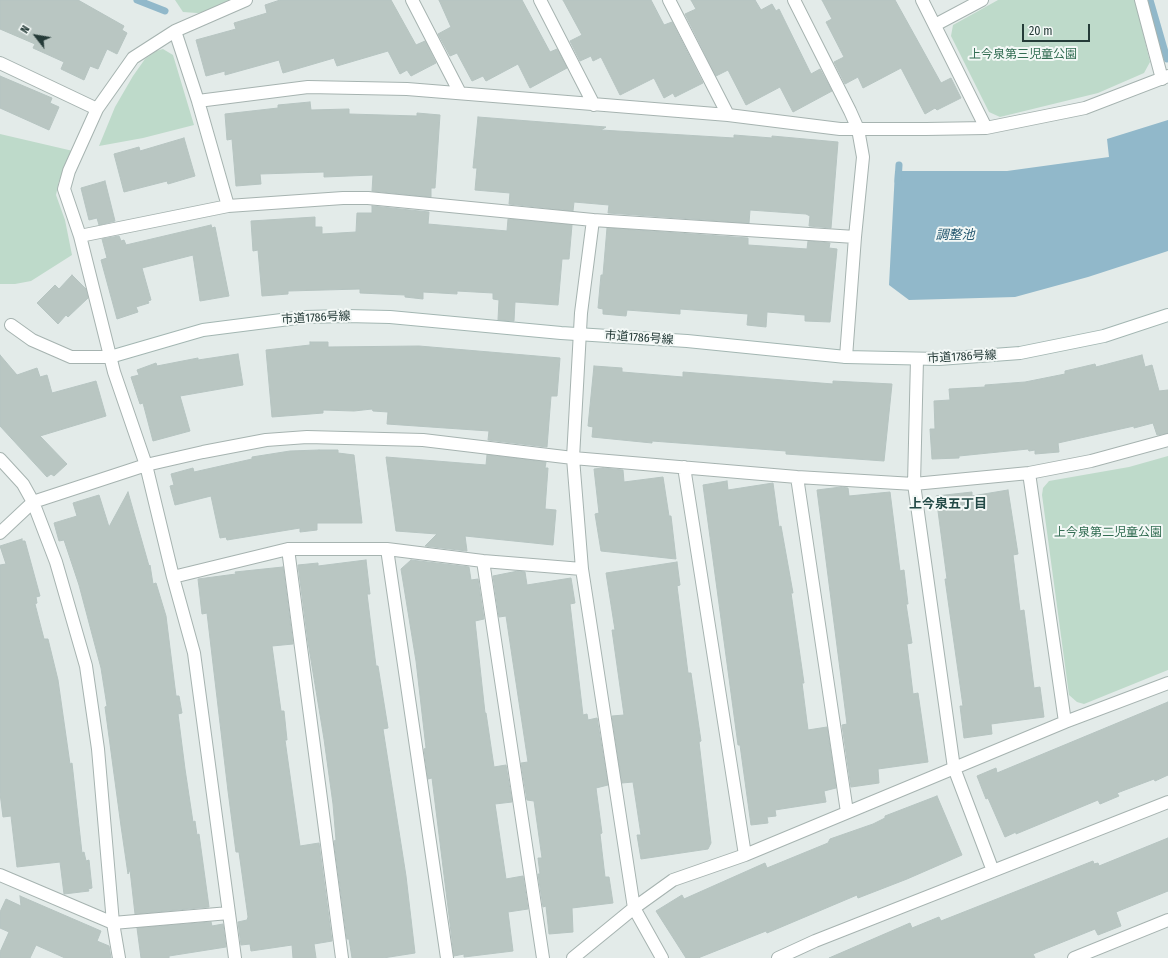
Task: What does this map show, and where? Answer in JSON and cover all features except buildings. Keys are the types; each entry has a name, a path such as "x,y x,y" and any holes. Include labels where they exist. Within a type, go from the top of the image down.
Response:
{"street":[{"path":"235,958 194,653 173,577 146,465 110,357 80,236 64,189 72,165 97,109 133,58 176,32 246,0"},
{"path":"412,0 460,93"},
{"path":"540,0 594,105"},
{"path":"669,0 728,115"},
{"path":"794,0 858,129 864,157 855,237 846,357"},
{"path":"922,0 986,128"},
{"path":"935,25 982,0"},
{"path":"198,101 308,87 406,89 728,115 858,129 986,128 1085,108 1165,78 1141,0"},
{"path":"176,32 198,101 228,206"},
{"path":"0,63 97,109"},
{"path":"80,236 228,206 342,198 368,198 592,220 855,237"},
{"path":"592,220 580,334 573,458 582,569 634,908 662,958"},
{"name":"市道1786号線","path":"11,325 32,340 71,357 89,358 110,357 203,330 305,317 390,318 580,334 687,341 846,357 917,359 1020,353 1104,336 1168,315"},
{"path":"917,359 914,484 954,768 993,871"},
{"path":"0,534 33,502 146,465 266,440 307,437 423,440 573,458 684,466 797,478 914,484 1029,472 1091,461 1168,440"},
{"path":"0,459 23,484 33,502 56,562 86,666 98,749 113,923 119,958"},
{"path":"684,466 745,855"},
{"path":"1029,472 1065,722"},
{"path":"797,478 847,812"},
{"path":"173,577 288,549 387,549 483,561 582,569"},
{"path":"288,549 342,958"},
{"path":"387,549 447,958"},
{"path":"483,561 543,958"},
{"path":"574,958 634,908 673,880 745,855 1065,722 1168,683"},
{"path":"778,958 823,938 1168,802"},
{"path":"0,875 113,923 229,913"},
{"path":"1074,958 1168,920"}],"green space":[{"path":"175,0 241,0 212,12 197,13 183,12"},
{"name":"上今泉第三児童公園","path":"998,0 1135,0 1150,62 1144,73 1098,93 1000,117 989,112 951,36 953,25"},
{"path":"163,49 173,55 194,125 143,138 99,146 115,107 133,76 145,59 156,51"},
{"path":"0,134 73,151 59,181 56,195 65,220 72,255 31,281 15,284 0,284"},
{"name":"上今泉第二児童公園","path":"1168,456 1168,670 1084,704 1077,702 1069,695 1042,495 1043,488 1049,481 1129,467"}],"water":[{"name":"調整池","path":"1168,120 1168,251 1088,277 1015,297 909,300 889,285 895,171 1007,171 1109,157 1107,139"}],"waterway":[{"path":"137,0 165,11"},
{"path":"1150,0 1167,59"},
{"path":"898,181 899,165"}],"district":[{"name":"上今泉五丁目","path":"948,504"}]}
